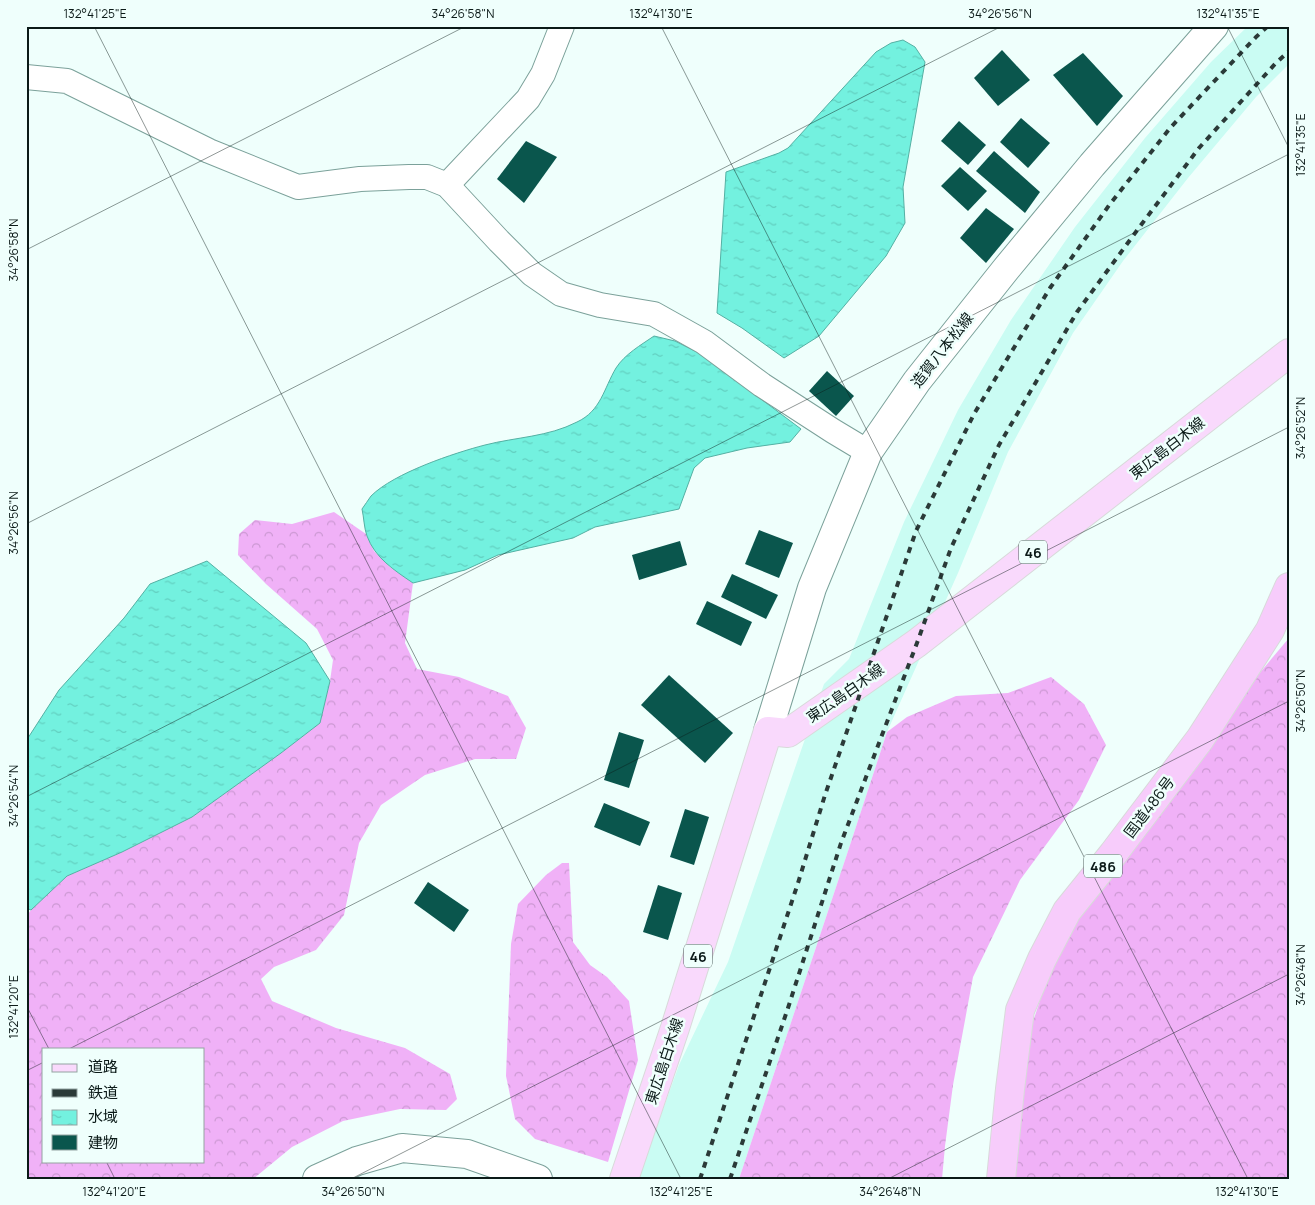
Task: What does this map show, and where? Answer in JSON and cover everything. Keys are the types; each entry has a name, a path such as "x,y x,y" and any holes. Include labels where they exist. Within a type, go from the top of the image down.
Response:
{"highway":[{"name":"国道486号","path":"1001,1179 1006,1116 1020,1010 1042,959 1067,911 1113,854 1200,739 1270,630 1289,587"}],"main road":[{"name":"造賀八本松線","path":"768,731 812,588 868,452 917,381 1006,269 1092,165 1214,26"},
{"name":"東広島白木線","path":"624,1179 675,1028 768,731 788,733 916,643 1289,353"},
{"path":"317,1179 357,1162 402,1148 467,1154 527,1175"}],"street":[{"path":"447,185 528,99 543,74 562,26"},
{"path":"26,77 67,80 209,151 298,187 360,179 409,177 427,177 447,185 532,274 561,294 600,305 654,314 704,342 762,385 868,452"}],"shaded area":[{"path":"1248,26 1289,26 1289,64 1256,97 1188,178 1123,261 1073,333 1008,452 958,573 887,732 739,1179 638,1179 679,1065 728,962 824,684 849,659 904,522 958,410 1011,320 1075,227 1145,138 1211,62"}],"green space":[{"path":"334,512 366,534 374,551 390,567 413,583 405,643 417,669 459,677 508,696 526,728 516,759 475,759 425,775 381,805 359,843 344,915 316,950 274,967 261,979 272,1001 336,1028 405,1048 450,1074 457,1099 446,1110 400,1109 343,1121 292,1147 253,1179 26,1179 26,917 67,876 122,852 192,817 320,723 333,660 317,629 266,584 238,555 239,534 255,520 292,524"},
{"path":"1289,638 1289,1179 1013,1179 1027,1040 1046,982 1075,917 1231,707"},
{"path":"1051,677 1084,704 1106,745 1079,800 1020,880 973,977 953,1085 942,1179 739,1179 887,732 907,717 956,696 1008,693"},
{"path":"562,863 569,863 573,942 590,965 607,977 629,1001 638,1060 608,1162 535,1139 515,1119 506,1076 511,944 518,904 546,875"}],"water":[{"path":"903,40 915,47 925,62 903,187 905,223 886,256 819,336 784,358 717,313 726,172 788,148 876,52 891,43"},
{"path":"654,336 675,341 701,354 801,429 790,442 747,448 705,458 694,468 679,509 595,527 573,538 498,555 465,570 413,583 386,563 375,551 366,533 362,509 371,496 381,488 409,472 457,453 497,442 555,431 577,422 592,412 616,368 624,358"},
{"path":"207,561 306,643 330,681 320,723 192,817 122,852 67,876 31,910 26,908 26,741 59,690 124,618 150,584"}],"building":[{"path":"1002,50 1030,80 998,106 974,78"},
{"path":"1083,53 1123,96 1097,126 1053,75"},
{"path":"1021,118 1050,143 1028,168 1000,142"},
{"path":"959,121 986,145 968,165 941,141"},
{"path":"526,141 557,157 524,203 497,179"},
{"path":"994,151 1040,192 1025,213 976,171"},
{"path":"960,167 987,191 968,211 941,186"},
{"path":"986,208 1014,229 986,263 960,238"},
{"path":"827,371 854,396 836,416 809,391"},
{"path":"759,530 793,543 779,578 745,564"},
{"path":"680,541 687,565 639,580 632,555"},
{"path":"732,574 778,595 766,619 721,597"},
{"path":"707,601 752,622 741,646 696,624"},
{"path":"669,675 733,733 705,763 641,705"},
{"path":"619,732 644,740 629,788 604,780"},
{"path":"604,803 650,822 640,846 594,827"},
{"path":"685,809 709,817 694,865 670,857"},
{"path":"428,882 469,910 454,932 414,903"},
{"path":"658,885 682,893 668,940 643,932"}],"railway":[{"path":"700,1179 798,883 825,795 916,531 974,414 1050,288 1110,204 1171,127 1268,26"},
{"path":"730,1179 841,843 951,548 999,445 1077,312 1141,225 1199,148 1289,51"}]}
